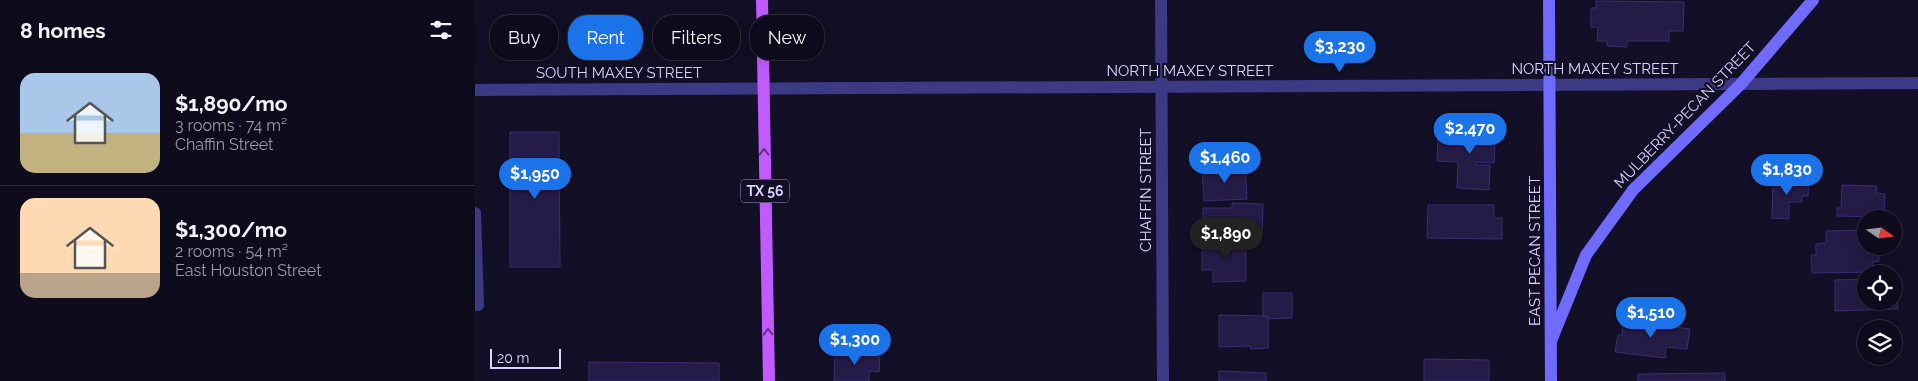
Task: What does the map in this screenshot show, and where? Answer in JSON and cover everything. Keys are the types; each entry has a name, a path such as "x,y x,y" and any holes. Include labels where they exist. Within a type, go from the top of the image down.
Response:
{"main road":[{"name":"TX 56","path":"762,0 762,89 769,381"}],"street":[{"name":"CHAFFIN STREET","path":"1161,0 1163,88 1163,381"},
{"name":"EAST PECAN STREET","path":"1549,0 1551,381"},
{"name":"MULBERRY-PECAN STREET","path":"1551,341 1586,254 1633,190 1740,84 1813,0"},
{"name":"NORTH MAXEY STREET","path":"762,89 1918,83"},
{"name":"SOUTH MAXEY STREET","path":"475,90 762,89"},
{"path":"475,213 478,305 475,305"}],"building":[{"path":"1596,1 1684,2 1683,31 1669,31 1669,41 1627,41 1627,47 1607,46 1607,41 1597,41 1598,27 1591,27 1591,8 1596,8"},
{"path":"1459,124 1496,126 1494,163 1476,162 1476,165 1490,165 1489,190 1457,188 1458,162 1437,161 1438,138 1458,138"},
{"path":"510,132 559,132 560,267 510,267"},
{"path":"1245,166 1247,199 1204,201 1202,169"},
{"path":"1773,180 1809,181 1808,196 1802,196 1802,202 1789,202 1789,219 1772,218"},
{"path":"1842,185 1877,186 1876,193 1885,194 1884,210 1857,210 1857,217 1837,216 1837,208 1841,208"},
{"path":"1232,203 1263,204 1262,236 1202,235 1203,208 1232,208"},
{"path":"1428,205 1494,205 1494,218 1502,218 1502,239 1427,238"},
{"path":"1857,230 1857,255 1879,255 1879,261 1872,262 1872,265 1857,265 1857,272 1812,273 1811,255 1816,255 1816,244 1826,243 1826,231"},
{"path":"1210,240 1246,240 1246,281 1213,282 1213,270 1202,270 1202,251 1210,251"},
{"path":"1857,279 1857,310 1866,310 1835,311 1835,280"},
{"path":"1263,293 1292,293 1292,318 1263,319"},
{"path":"1219,315 1268,316 1268,348 1251,349 1250,346 1219,347"},
{"path":"1623,320 1690,329 1687,349 1666,347 1665,358 1615,352 1618,335 1622,335"},
{"path":"835,353 880,354 879,372 869,371 869,381 834,381"},
{"path":"1424,359 1489,360 1489,381 1424,381"},
{"path":"589,362 719,363 719,381 589,381"},
{"path":"1219,371 1266,373 1266,381 1219,381"},
{"path":"1725,373 1725,381 1638,381 1638,374"}]}
